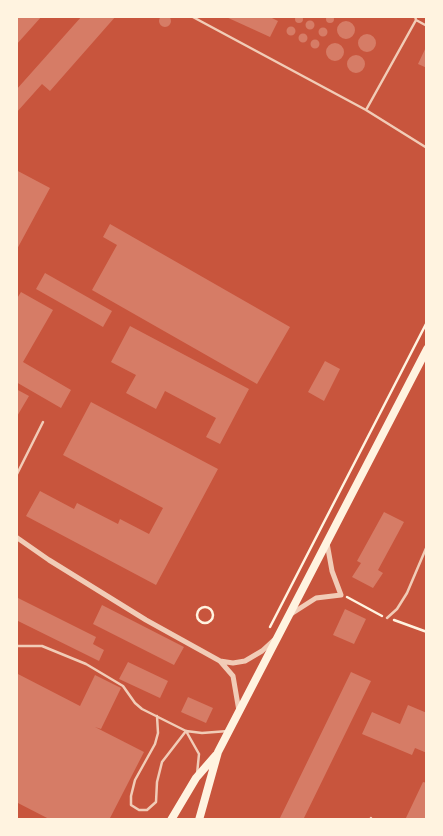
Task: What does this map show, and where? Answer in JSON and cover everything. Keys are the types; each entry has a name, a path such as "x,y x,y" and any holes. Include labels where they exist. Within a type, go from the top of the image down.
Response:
{"main road":[{"path":"199,820 218,752 427,349"},
{"path":"170,820 196,778 218,752"}],"street":[{"path":"16,537 113,600 220,661 233,676 239,713"},
{"path":"290,615 316,598 341,595 332,571 327,543"},
{"path":"220,661 233,663 244,661 262,651 280,634"}],"lane":[{"path":"191,16 366,110 427,148"},
{"path":"366,110 416,20 415,16"},
{"path":"416,20 427,26"},
{"path":"16,476 43,422"},
{"path":"387,618 397,609 407,593 427,546"},
{"path":"16,646 42,646 86,664 123,686 135,703 186,731 202,733 229,731"},
{"path":"157,715 158,733 155,744 135,780 131,796 131,805 139,810 147,810 156,802 157,782 162,762 186,731"},
{"path":"186,731 198,754 196,778"}],"path":[{"path":"270,627 427,322"},
{"path":"204,607 211,610 213,615 211,621 206,624 201,623 196,617 198,610 204,607"}],"building":[{"path":"167,15 170,16 170,26 163,27 160,26 159,19 160,16"},
{"path":"299,15 303,19 299,23 295,19"},
{"path":"330,15 334,19 330,23 326,19"},
{"path":"16,16 42,16 16,45"},
{"path":"82,16 116,16 50,91 42,84 16,113 16,90"},
{"path":"224,16 268,16 278,21 270,37"},
{"path":"310,20 315,25 310,30 305,25"},
{"path":"342,21 350,21 355,26 353,37 342,39 337,34 337,26"},
{"path":"291,26 296,31 291,36 286,31"},
{"path":"323,27 328,32 323,37 318,32"},
{"path":"303,33 308,38 303,43 298,38"},
{"path":"363,34 371,34 376,39 374,50 363,52 358,47 358,39"},
{"path":"315,39 320,44 315,49 310,44"},
{"path":"331,43 339,43 344,48 342,59 331,61 326,56 326,48"},
{"path":"427,45 427,68 418,64"},
{"path":"356,55 364,60 365,64 360,72 356,73 348,68 347,64 352,56"},
{"path":"16,170 50,188 16,251"},
{"path":"110,224 290,327 257,384 92,290 117,245 103,237"},
{"path":"45,273 112,311 103,327 36,289"},
{"path":"21,292 53,310 23,362 71,390 61,408 16,382 16,300"},
{"path":"130,326 249,389 220,444 206,437 216,418 165,391 156,409 126,393 136,375 111,362"},
{"path":"325,361 340,369 324,401 308,392"},
{"path":"16,389 29,396 16,418"},
{"path":"91,402 218,469 156,585 26,516 40,491 74,509 77,503 118,524 120,519 149,534 163,508 63,455"},
{"path":"384,512 404,522 378,570 383,573 373,588 352,577 361,563 357,561"},
{"path":"18,598 96,637 93,644 104,650 99,661 16,620"},
{"path":"102,605 184,647 174,665 93,624"},
{"path":"345,609 366,619 354,644 333,635"},
{"path":"128,662 168,681 160,698 119,679"},
{"path":"351,672 371,681 303,820 279,820"},
{"path":"16,673 80,706 95,675 121,688 101,729 95,727 144,752 109,820 51,820 16,802"},
{"path":"188,697 213,708 206,723 181,712"},
{"path":"408,705 427,713 427,753 415,748 412,755 362,734 372,712 400,724"},
{"path":"423,782 427,783 427,820 405,820"}]}
